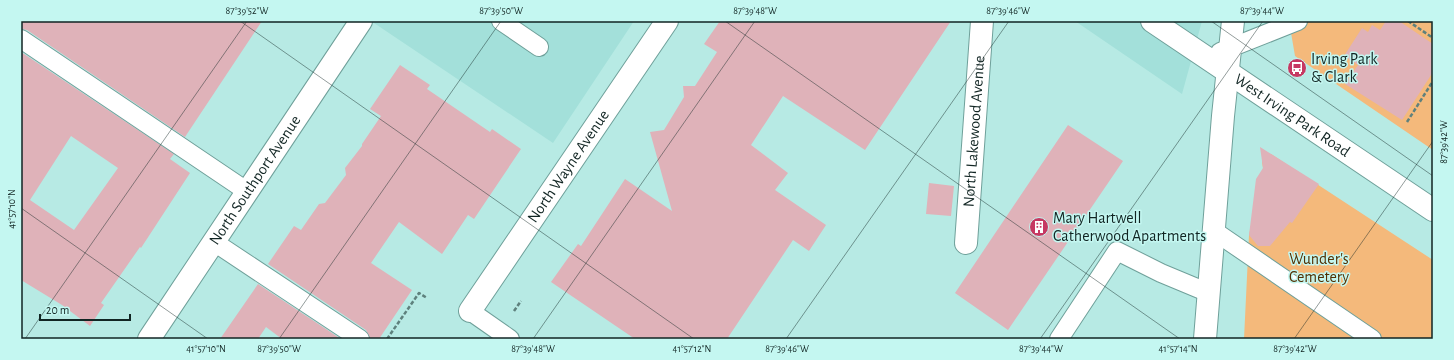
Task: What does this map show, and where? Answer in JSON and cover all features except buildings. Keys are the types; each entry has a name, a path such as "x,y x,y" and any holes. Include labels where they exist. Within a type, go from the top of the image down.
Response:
{"street":[{"name":"North Southport Avenue","path":"149,339 361,21"},
{"name":"North Wayne Avenue","path":"470,311 667,21"},
{"name":"North Lakewood Avenue","path":"966,243 982,21"},
{"name":"West Irving Park Road","path":"1152,21 1433,210"},
{"path":"1205,339 1227,71 1233,21"}],"lane":[{"path":"501,21 539,47"},
{"path":"1206,57 1298,21"},
{"path":"21,39 248,192"},
{"path":"1214,231 1372,339"},
{"path":"214,242 360,339"},
{"path":"1059,339 1117,251 1161,273 1209,293"},
{"path":"470,311 510,339"}],"path":[{"path":"1408,21 1433,38"},
{"path":"1406,122 1433,81"},
{"path":"388,339 419,293 427,298"}],"shaded area":[{"path":"371,21 634,21 553,143"},
{"path":"1075,21 1202,21 1182,94"}],"green space":[{"path":"1289,21 1433,21 1433,150 1295,56"},
{"name":"Wunder's Cemetery","path":"1271,154 1433,260 1433,339 1244,339 1249,235 1263,168 1262,162 1266,155"}],"place":[{"name":"Irving Park & Clark","path":"1297,68"},
{"name":"Mary Hartwell Catherwood Apartments","path":"1039,227"}]}
